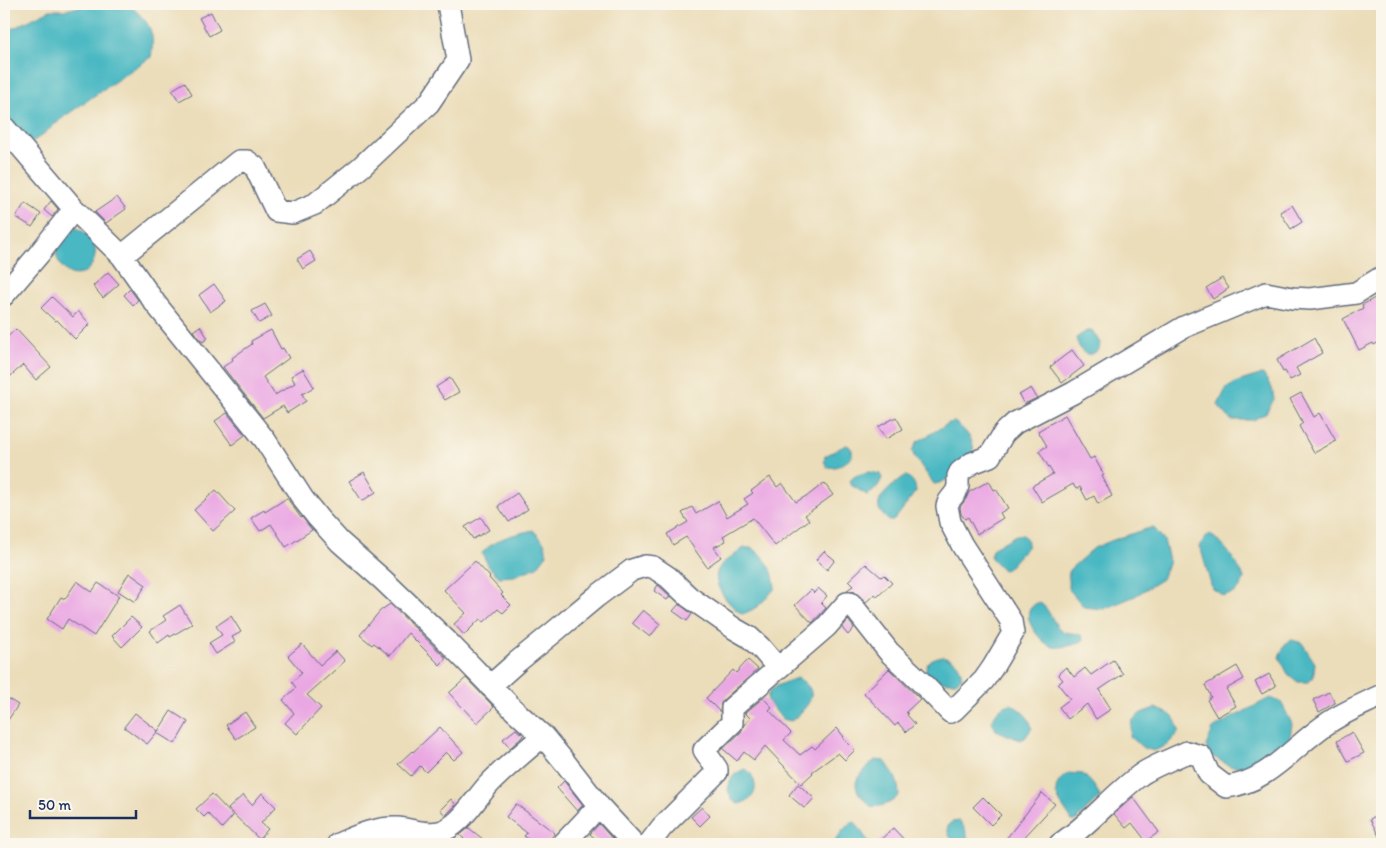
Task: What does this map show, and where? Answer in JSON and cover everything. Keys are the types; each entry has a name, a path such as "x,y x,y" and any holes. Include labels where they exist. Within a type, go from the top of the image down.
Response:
{"street":[{"path":"122,256 239,162 247,161 255,167 276,210 293,213 315,204 361,168 429,103 458,60 448,4"},
{"path":"4,128 74,209 122,256 155,303 265,440 303,499 318,518 340,542 447,641 490,686 543,736 599,806 634,844"},
{"path":"4,295 74,209"},
{"path":"649,844 662,827 717,772 716,766 704,750 732,723 732,708 806,645 830,623 846,604 850,603 889,652 948,711 953,712 984,680 1013,633 1011,621 962,545 950,522 947,506 956,492 960,472 972,463 990,456 1004,433 1015,423 1073,393 1184,327 1266,293 1310,299 1356,293 1382,277"},
{"path":"490,686 603,592 632,570 645,566 653,567 668,577 689,597 749,637 778,668"},
{"path":"1060,844 1072,836 1140,775 1187,752 1200,756 1209,774 1226,787 1238,786 1263,774 1328,723 1382,695"},
{"path":"338,844 369,831 395,828 439,832 454,826 490,783 543,736"},
{"path":"563,844 599,806"}],"water":[{"path":"91,4 128,4 135,10 149,27 152,40 151,57 65,116 32,142 24,139 4,117 4,35 50,10 66,10"},
{"path":"71,228 85,233 93,242 95,251 94,260 89,268 83,273 75,275 66,271 59,262 56,252 61,240"},
{"path":"1092,330 1100,343 1099,349 1091,354 1087,354 1081,350 1076,338"},
{"path":"1263,374 1272,388 1274,399 1266,413 1253,420 1231,420 1218,405 1226,389 1237,382"},
{"path":"954,422 971,439 973,455 950,477 934,484 912,451 917,442"},
{"path":"846,445 852,450 852,457 837,466 827,467 824,461 825,456"},
{"path":"870,472 880,474 882,478 876,488 867,495 851,485 850,481 856,476"},
{"path":"906,476 913,482 916,491 896,518 893,521 889,521 880,510 880,499 891,487"},
{"path":"1153,527 1164,540 1169,561 1162,579 1135,596 1104,609 1084,607 1068,588 1069,570 1094,548"},
{"path":"533,530 544,542 547,554 537,567 514,576 499,577 489,567 482,553 499,540"},
{"path":"1210,534 1230,554 1244,577 1240,588 1231,594 1223,596 1212,588 1200,546"},
{"path":"1016,535 1023,535 1028,541 1027,547 1007,569 1003,570 991,558 992,549"},
{"path":"744,548 753,548 766,561 773,575 775,588 757,607 742,614 722,594 717,581 717,574 724,562"},
{"path":"1039,602 1062,631 1082,636 1083,640 1065,647 1053,647 1039,637 1031,626 1029,614 1030,609"},
{"path":"1292,640 1302,643 1315,663 1313,678 1308,682 1298,682 1288,674 1279,657 1285,644"},
{"path":"942,656 954,660 960,668 962,677 956,682 936,680 925,673 930,661"},
{"path":"797,678 807,684 811,692 810,700 793,720 782,719 768,701 769,692 777,686"},
{"path":"1270,698 1281,702 1292,724 1290,737 1280,754 1266,763 1251,767 1230,766 1210,755 1206,746 1213,729"},
{"path":"1011,704 1025,714 1032,728 1025,738 1020,740 996,730 992,721 999,710"},
{"path":"1155,708 1174,718 1179,732 1167,745 1154,751 1143,748 1130,736 1132,721 1141,713"},
{"path":"875,760 885,761 897,781 899,795 887,804 872,807 859,793 856,782 862,772"},
{"path":"745,769 750,772 753,778 755,792 747,801 738,804 732,800 728,790 733,777"},
{"path":"1069,773 1084,775 1100,797 1075,821 1072,821 1060,802 1056,790 1057,785"},
{"path":"960,821 968,838 959,844 951,839 948,825 952,822"},
{"path":"855,822 870,844 833,844 845,828"}],"building":[{"path":"211,12 220,30 209,36 199,18"},
{"path":"185,82 192,94 179,101 172,90"},
{"path":"117,197 126,209 106,223 95,212"},
{"path":"51,201 58,209 52,217 44,210"},
{"path":"25,203 41,214 32,227 16,217"},
{"path":"1292,205 1302,222 1291,229 1280,212"},
{"path":"310,251 316,261 303,269 297,259"},
{"path":"108,272 119,284 103,298 93,286"},
{"path":"1222,278 1229,288 1213,299 1206,288"},
{"path":"214,284 226,301 210,312 199,295"},
{"path":"130,289 138,300 133,305 124,295"},
{"path":"52,297 73,317 78,311 90,324 75,339 57,320 55,321 41,308"},
{"path":"1375,298 1382,310 1382,340 1359,350 1343,319 1363,308 1362,305"},
{"path":"265,304 272,316 259,323 252,311"},
{"path":"200,326 208,338 203,342 193,331"},
{"path":"16,329 51,367 36,380 23,365 4,382 4,340"},
{"path":"271,330 281,349 283,348 289,358 263,377 275,395 295,383 291,376 303,369 314,387 302,394 306,401 287,413 283,406 263,418 223,367 252,344 251,341"},
{"path":"1314,338 1322,353 1296,368 1300,375 1290,380 1285,371 1283,372 1277,360"},
{"path":"1072,350 1084,366 1062,383 1050,367"},
{"path":"450,378 459,392 445,400 436,387"},
{"path":"1031,388 1037,398 1024,404 1019,395"},
{"path":"1301,393 1314,417 1320,413 1336,441 1314,453 1299,426 1303,423 1290,399"},
{"path":"227,413 245,435 232,445 215,421"},
{"path":"1065,415 1090,459 1094,457 1104,475 1102,476 1112,496 1098,504 1094,496 1087,500 1080,487 1076,489 1073,484 1042,502 1032,486 1053,474 1039,451 1047,446 1038,431"},
{"path":"896,417 903,429 886,439 878,427"},
{"path":"364,472 376,492 362,501 349,481"},
{"path":"770,477 777,487 782,483 796,502 824,483 833,495 805,515 809,520 775,546 753,518 723,536 726,541 714,547 721,557 707,567 686,537 673,545 667,534 688,522 682,513 692,507 696,514 718,501 727,517 748,504 744,499 753,493 751,491"},
{"path":"989,481 1008,508 1000,513 1003,518 977,534 968,517 965,519 961,514 960,507 969,492"},
{"path":"216,490 235,511 213,531 194,510"},
{"path":"517,493 528,509 509,522 498,506"},
{"path":"287,498 312,530 286,547 271,524 260,531 251,518 264,510 265,512"},
{"path":"481,517 489,530 473,539 465,527"},
{"path":"824,551 835,560 827,570 816,560"},
{"path":"475,561 511,605 503,613 498,609 484,622 480,619 464,635 454,624 466,613 444,590"},
{"path":"866,564 881,577 884,575 892,583 877,597 875,594 866,602 855,592 847,590 853,586 848,581"},
{"path":"129,573 146,585 135,602 118,591"},
{"path":"77,581 92,592 98,583 119,596 94,636 68,619 62,629 47,619 61,597 65,599"},
{"path":"658,585 670,596 667,600 654,591"},
{"path":"818,588 827,596 821,603 826,608 812,623 795,605 811,590 814,593"},
{"path":"390,604 446,658 440,665 408,633 390,656 360,635 380,611"},
{"path":"679,604 692,614 687,621 673,611"},
{"path":"180,605 192,624 170,637 169,635 158,643 150,631 166,620 163,616"},
{"path":"643,610 660,624 650,637 632,623"},
{"path":"231,616 241,632 232,637 235,642 216,654 209,643 222,635 216,626"},
{"path":"131,617 142,627 122,647 112,636"},
{"path":"848,620 854,628 848,635 842,628"},
{"path":"302,644 320,665 336,651 345,661 307,695 321,708 297,734 285,723 294,713 283,700 296,688 292,682 302,673 288,656"},
{"path":"748,660 758,669 724,699 721,703 720,712 706,698 733,670 736,673"},
{"path":"1113,660 1123,674 1099,690 1111,709 1096,719 1087,704 1068,719 1059,707 1070,699 1058,684 1063,680 1058,674 1066,667 1074,677 1085,668 1091,675"},
{"path":"1237,666 1244,679 1226,689 1236,706 1217,717 1207,700 1211,697 1205,685"},
{"path":"889,669 920,699 906,712 915,724 906,732 898,723 895,726 864,693"},
{"path":"1269,674 1276,686 1262,694 1255,682"},
{"path":"466,678 494,707 477,723 449,693"},
{"path":"1329,692 1335,703 1319,712 1313,700"},
{"path":"4,696 18,705 4,726"},
{"path":"763,698 772,707 769,710 791,733 784,740 800,755 812,746 815,749 837,728 843,738 855,750 845,760 838,753 812,772 801,784 765,746 754,760 744,752 737,761 723,749 741,732 750,718 745,713"},
{"path":"171,711 188,722 175,744 157,733"},
{"path":"245,712 255,727 236,739 226,725"},
{"path":"135,713 158,731 147,744 124,727"},
{"path":"440,727 463,752 454,760 446,752 426,772 420,766 411,776 398,764"},
{"path":"516,729 523,736 510,748 503,739"},
{"path":"1352,732 1364,753 1348,761 1337,741"},
{"path":"564,781 583,805 577,811 557,788"},
{"path":"798,784 814,798 804,808 789,795"},
{"path":"262,793 276,807 261,823 268,829 259,839 228,809 243,795 252,805"},
{"path":"1042,793 1055,804 1018,844 1002,844"},
{"path":"212,794 233,816 222,828 208,813 204,817 196,809"},
{"path":"983,797 1001,815 991,825 973,807"},
{"path":"1133,797 1159,832 1146,841 1132,823 1126,828 1114,814"},
{"path":"451,799 456,805 446,815 440,810"},
{"path":"516,804 555,833 546,844 535,844 524,836 527,833 506,817"},
{"path":"702,807 710,816 700,826 691,817"},
{"path":"1382,812 1382,842 1370,819"},
{"path":"599,824 617,844 601,844 590,834"},
{"path":"469,828 489,844 460,844 464,839 460,835"},
{"path":"893,828 908,844 876,844"}]}
